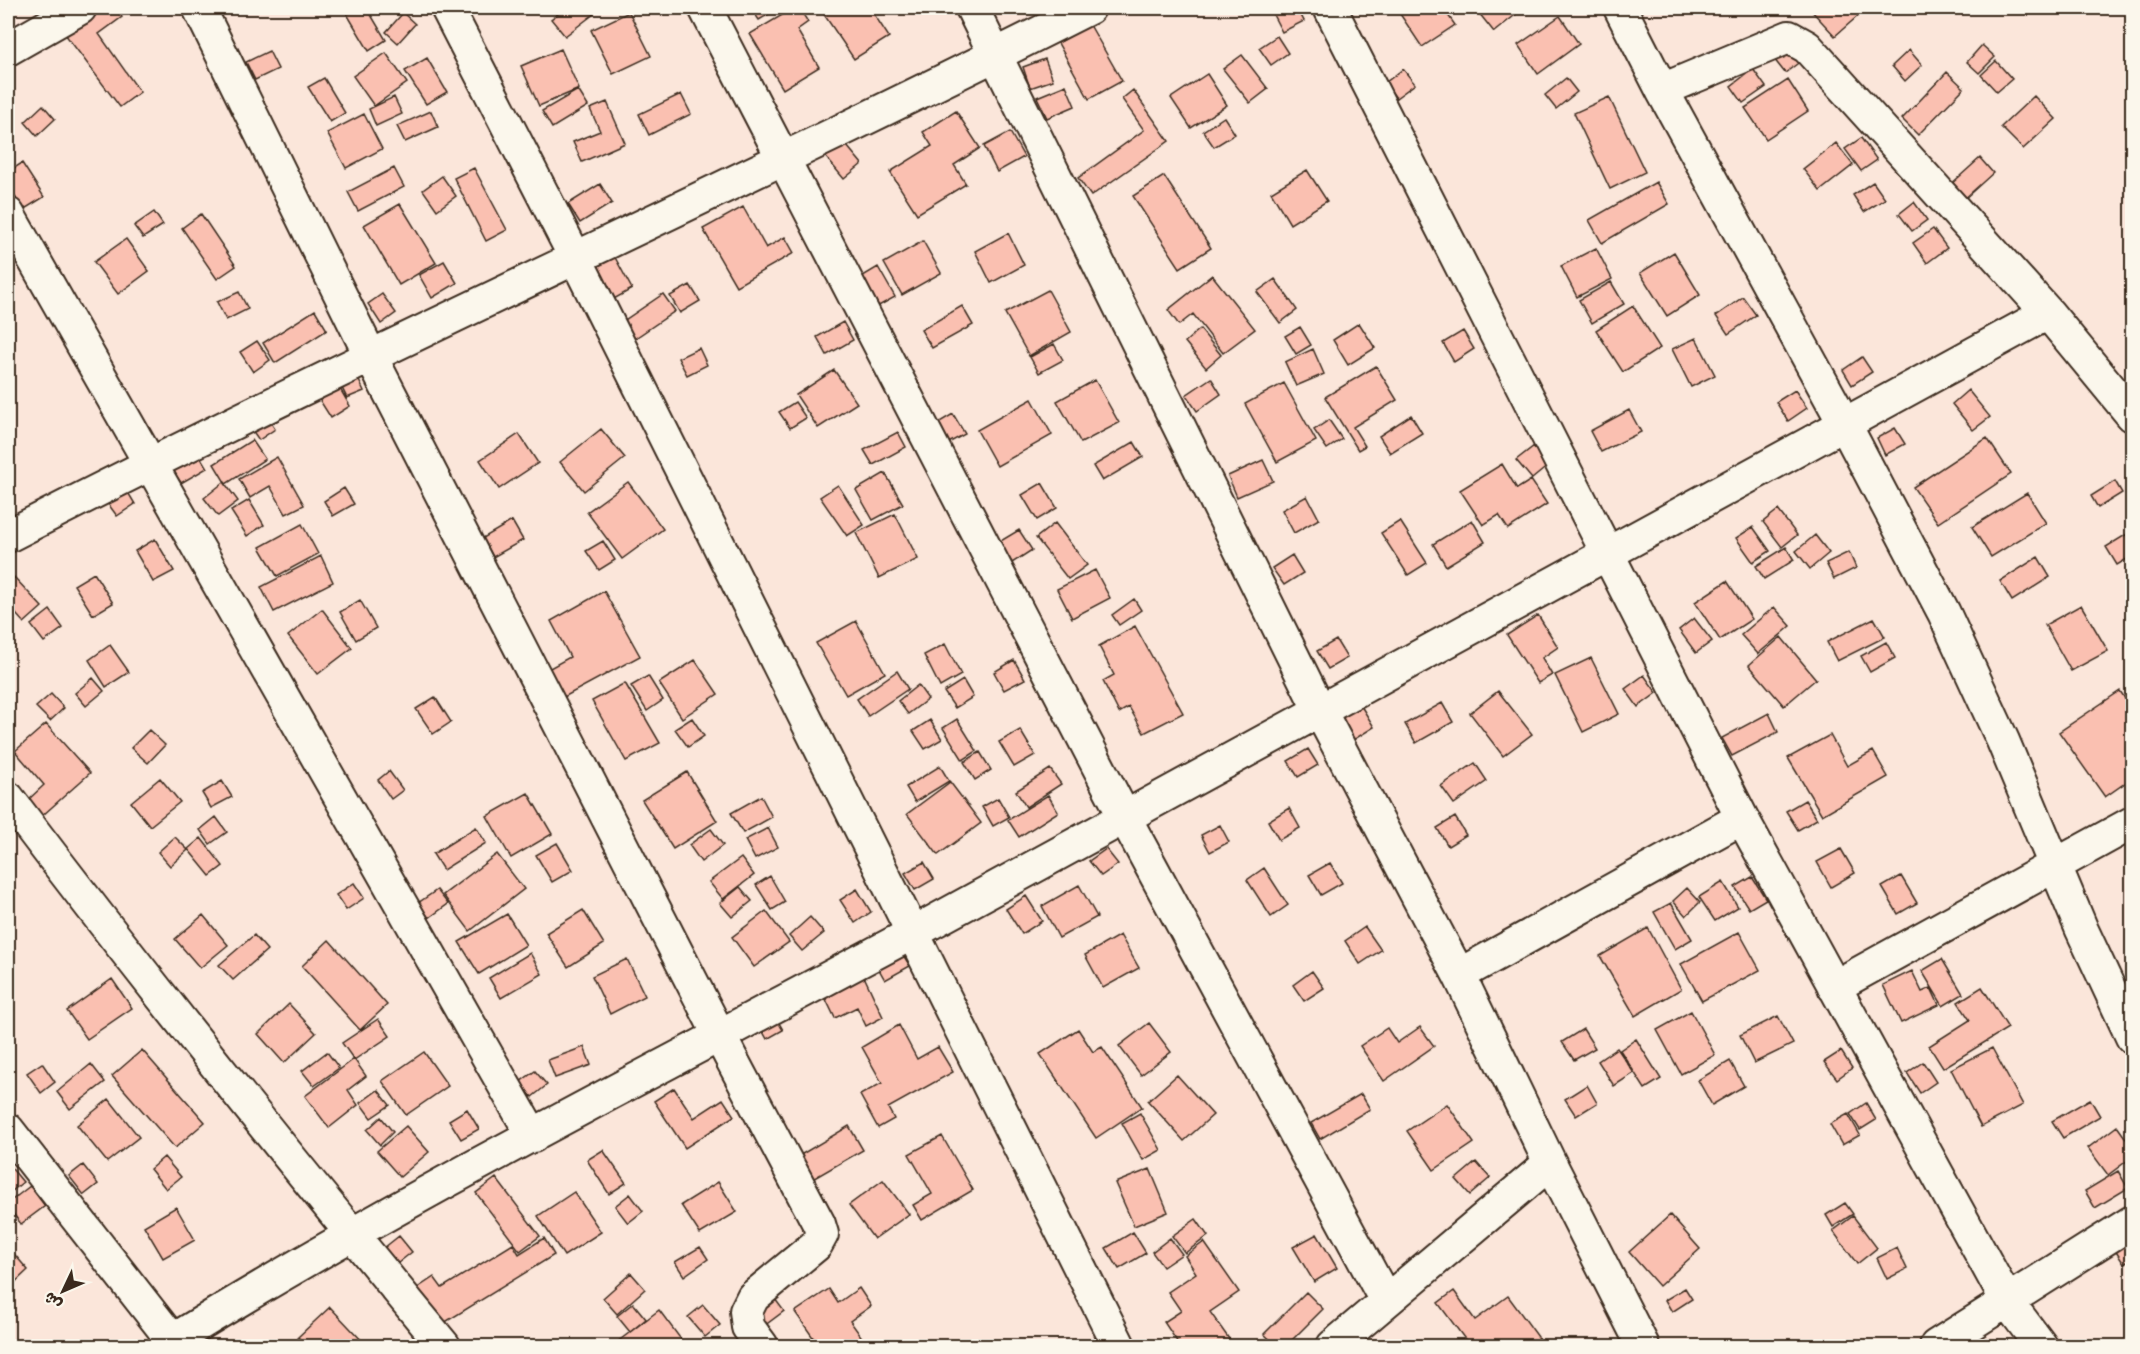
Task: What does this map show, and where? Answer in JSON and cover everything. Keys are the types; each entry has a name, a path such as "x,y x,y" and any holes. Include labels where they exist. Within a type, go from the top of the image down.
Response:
{"street":[{"path":"8,49 42,16 80,8"},
{"path":"199,8 370,355 819,1224 822,1234 816,1245 753,1297 746,1311 748,1327 762,1347"},
{"path":"447,8 576,259 1119,1347"},
{"path":"705,8 1125,818 1386,1301"},
{"path":"972,8 1321,713 1459,975 1643,1347"},
{"path":"8,536 370,355 785,159 1089,8"},
{"path":"1330,8 1742,818 2007,1301 2041,1347"},
{"path":"1620,8 1944,613 2003,741 2082,930 2133,1037"},
{"path":"1662,90 1789,37 1807,47 2048,313 2133,415"},
{"path":"8,214 532,1136"},
{"path":"8,1130 168,1344 351,1234 719,1034 913,933 1321,713 1844,423 2048,313"},
{"path":"8,798 111,934 444,1347"},
{"path":"1459,975 1742,818"},
{"path":"1834,987 2133,823"},
{"path":"1333,1347 1550,1163"},
{"path":"1936,1347 2133,1222"}],"building":[{"path":"102,8 115,8 122,17 99,34 140,92 120,107 65,34"},
{"path":"358,8 367,8 386,40 369,51 347,14"},
{"path":"566,8 589,8 594,14 565,36 551,19"},
{"path":"751,8 779,8 759,20"},
{"path":"794,8 799,8 808,22 797,30 819,67 783,89 750,34"},
{"path":"831,8 870,8 889,37 854,59 823,13"},
{"path":"1297,8 1304,21 1282,32 1270,9"},
{"path":"1396,8 1443,8 1455,25 1422,47"},
{"path":"1475,8 1524,8 1494,32"},
{"path":"1809,8 1867,8 1835,36"},
{"path":"629,12 651,56 613,74 591,30"},
{"path":"403,13 415,24 398,43 386,32"},
{"path":"1560,16 1579,44 1538,74 1518,45"},
{"path":"1090,25 1122,81 1089,99 1058,43"},
{"path":"1277,36 1288,53 1271,65 1259,48"},
{"path":"1982,45 1995,57 1979,73 1967,62"},
{"path":"1789,47 1801,61 1785,73 1774,59"},
{"path":"561,49 579,89 539,106 521,66"},
{"path":"1909,50 1922,65 1905,81 1892,66"},
{"path":"269,51 278,69 255,80 246,62"},
{"path":"386,53 407,83 374,106 353,76"},
{"path":"1242,55 1268,89 1250,103 1223,69"},
{"path":"427,58 447,92 426,104 405,71"},
{"path":"1045,59 1053,80 1030,88 1023,67"},
{"path":"1996,61 2012,79 1997,92 1981,75"},
{"path":"1403,69 1415,84 1396,98 1385,83"},
{"path":"1753,69 1766,87 1743,103 1731,86"},
{"path":"1947,72 1964,88 1918,135 1902,119"},
{"path":"1207,74 1227,105 1191,128 1171,98"},
{"path":"324,78 345,113 330,122 308,87"},
{"path":"1566,78 1577,92 1556,109 1545,95"},
{"path":"1788,80 1808,111 1766,139 1745,108"},
{"path":"1066,85 1075,106 1047,118 1037,97"},
{"path":"578,90 588,106 552,128 542,111"},
{"path":"1133,90 1169,141 1091,196 1078,178 1144,130 1122,99"},
{"path":"681,94 691,114 649,135 639,114"},
{"path":"2034,96 2056,119 2023,149 2001,127"},
{"path":"394,97 402,114 376,126 369,109"},
{"path":"1609,97 1645,172 1610,189 1574,113"},
{"path":"607,102 625,143 582,162 573,142 600,131 590,109"},
{"path":"43,105 55,119 37,136 25,122"},
{"path":"431,111 438,127 405,142 397,126"},
{"path":"956,111 980,148 954,165 966,184 917,214 890,172 932,146 923,132"},
{"path":"364,114 382,149 346,168 327,133"},
{"path":"1224,117 1235,134 1214,147 1203,131"},
{"path":"1010,132 1024,157 997,172 984,146"},
{"path":"1861,138 1877,160 1861,171 1845,149"},
{"path":"842,140 862,164 844,179 824,155"},
{"path":"1836,143 1853,165 1820,191 1803,169"},
{"path":"1980,158 1993,173 1962,201 1949,186"},
{"path":"22,163 44,197 23,210 8,185 8,172"},
{"path":"394,168 404,187 358,211 348,192"},
{"path":"474,168 507,230 486,241 454,178"},
{"path":"1307,170 1327,201 1290,224 1271,192"},
{"path":"442,176 456,196 437,210 423,190"},
{"path":"1164,176 1211,248 1180,268 1133,196"},
{"path":"1656,182 1669,204 1602,243 1589,220"},
{"path":"1873,182 1885,199 1864,212 1853,195"},
{"path":"600,184 612,203 580,223 568,204"},
{"path":"1914,202 1927,220 1912,231 1899,214"},
{"path":"400,204 436,263 399,285 364,225"},
{"path":"743,207 766,248 785,237 794,253 736,286 703,229"},
{"path":"154,212 163,225 143,238 134,226"},
{"path":"201,214 236,266 217,279 182,228"},
{"path":"1933,229 1947,248 1927,263 1913,243"},
{"path":"1008,233 1024,265 991,283 975,251"},
{"path":"126,239 149,271 118,294 94,262"},
{"path":"923,241 941,273 902,295 884,263"},
{"path":"1596,248 1612,279 1577,297 1561,266"},
{"path":"611,250 632,289 612,300 591,261"},
{"path":"1674,252 1700,295 1667,316 1640,273"},
{"path":"444,261 457,283 432,298 419,275"},
{"path":"878,267 895,297 875,308 858,279"},
{"path":"1212,275 1255,329 1223,353 1193,314 1179,325 1168,310"},
{"path":"1275,279 1297,310 1280,323 1257,292"},
{"path":"1611,282 1624,304 1592,323 1579,300"},
{"path":"690,285 700,301 680,313 670,296"},
{"path":"1048,290 1071,332 1029,356 1005,313"},
{"path":"239,292 248,309 226,320 217,302"},
{"path":"382,294 396,313 381,324 368,304"},
{"path":"663,294 675,311 634,339 622,322"},
{"path":"1743,297 1756,315 1728,334 1716,316"},
{"path":"962,306 973,325 932,348 921,330"},
{"path":"1633,306 1660,348 1623,372 1596,330"},
{"path":"315,310 327,330 275,363 263,343"},
{"path":"843,322 853,340 827,355 817,337"},
{"path":"1359,323 1375,348 1348,365 1333,340"},
{"path":"1300,327 1311,345 1296,354 1285,336"},
{"path":"1200,329 1221,355 1206,368 1185,342"},
{"path":"1463,331 1474,349 1454,362 1443,343"},
{"path":"1696,338 1715,375 1691,387 1672,349"},
{"path":"257,341 270,360 253,372 240,352"},
{"path":"1054,344 1063,360 1039,373 1030,357"},
{"path":"699,348 707,365 687,375 678,358"},
{"path":"1313,349 1324,374 1296,386 1285,362"},
{"path":"1862,357 1872,372 1852,385 1843,370"},
{"path":"352,366 364,391 347,398 335,374"},
{"path":"1376,366 1397,400 1353,427 1365,446 1358,450 1325,397"},
{"path":"834,370 857,403 818,428 796,395"},
{"path":"332,375 350,406 331,418 312,388"},
{"path":"1211,378 1221,394 1197,411 1186,395"},
{"path":"1095,380 1119,423 1081,443 1057,401"},
{"path":"1284,383 1316,441 1277,462 1245,404"},
{"path":"1795,390 1807,408 1788,421 1776,402"},
{"path":"1968,390 1990,417 1973,430 1952,404"},
{"path":"1032,399 1052,435 997,466 977,430"},
{"path":"795,402 806,418 790,428 779,412"},
{"path":"1629,410 1641,432 1601,452 1590,431"},
{"path":"264,412 275,429 259,440 247,423"},
{"path":"953,414 965,434 945,445 933,426"},
{"path":"1411,415 1422,433 1390,453 1379,436"},
{"path":"1329,420 1342,439 1327,449 1314,430"},
{"path":"1895,428 1905,444 1885,455 1877,438"},
{"path":"601,429 625,458 584,491 560,462"},
{"path":"8,431 14,444 8,447"},
{"path":"898,432 906,447 873,465 864,450"},
{"path":"519,434 538,463 499,489 480,460"},
{"path":"1987,438 2011,474 1938,523 1913,487"},
{"path":"252,440 265,459 226,484 214,464"},
{"path":"1134,442 1143,457 1102,481 1093,466"},
{"path":"1534,446 1549,465 1532,479 1516,460"},
{"path":"198,453 207,468 181,483 172,469"},
{"path":"277,457 304,505 286,514 270,486 250,498 239,479"},
{"path":"1263,460 1273,481 1237,497 1228,476"},
{"path":"1502,464 1517,489 1531,480 1547,504 1508,529 1499,515 1483,525 1460,490"},
{"path":"885,473 903,504 873,520 856,490"},
{"path":"2115,481 2122,493 2098,508 2091,496"},
{"path":"224,482 238,501 218,516 204,498"},
{"path":"628,482 663,529 622,559 587,512"},
{"path":"1042,483 1057,508 1037,520 1022,495"},
{"path":"123,484 135,504 117,516 103,497"},
{"path":"838,485 864,525 847,536 820,497"},
{"path":"344,488 354,504 333,516 324,501"},
{"path":"2027,493 2046,523 1991,557 1972,527"},
{"path":"1307,496 1319,519 1294,533 1282,510"},
{"path":"249,500 264,525 247,536 231,511"},
{"path":"1778,510 1797,535 1782,547 1763,522"},
{"path":"895,514 918,559 879,578 856,533"},
{"path":"1472,520 1485,542 1446,566 1433,544"},
{"path":"512,521 523,540 493,557 483,538"},
{"path":"1400,521 1427,563 1408,575 1381,533"},
{"path":"1055,523 1087,565 1068,579 1036,538"},
{"path":"302,524 318,554 277,576 260,547"},
{"path":"1753,527 1770,551 1753,562 1736,538"},
{"path":"1019,530 1032,550 1012,563 999,542"},
{"path":"2127,534 2132,543 2132,556 2117,565 2106,547"},
{"path":"1815,535 1829,553 1810,569 1796,551"},
{"path":"155,539 174,571 153,582 135,551"},
{"path":"603,541 615,560 599,570 586,551"},
{"path":"1786,547 1794,560 1764,579 1756,566"},
{"path":"1849,552 1856,568 1834,579 1826,563"},
{"path":"1292,555 1303,573 1284,585 1272,568"},
{"path":"321,556 333,582 274,612 261,587"},
{"path":"2038,557 2050,577 2012,601 2000,581"},
{"path":"1095,570 1110,598 1072,618 1057,589"},
{"path":"94,573 113,603 93,615 74,585"},
{"path":"14,577 42,607 24,623 8,605 8,583"},
{"path":"1727,581 1752,619 1720,640 1695,602"},
{"path":"604,591 640,656 564,697 548,669 570,657 551,621"},
{"path":"1134,599 1141,610 1119,625 1112,615"},
{"path":"360,600 376,628 356,640 340,612"},
{"path":"2081,605 2108,651 2071,671 2045,625"},
{"path":"1774,607 1791,626 1758,654 1741,635"},
{"path":"322,609 352,648 318,674 288,636"},
{"path":"50,610 63,628 44,642 31,625"},
{"path":"1538,615 1558,647 1542,658 1552,675 1538,683 1507,635"},
{"path":"1694,618 1712,641 1696,653 1679,630"},
{"path":"1874,618 1885,637 1837,661 1827,642"},
{"path":"856,621 885,673 846,695 816,643"},
{"path":"1135,626 1183,713 1144,733 1129,707 1119,713 1103,681 1114,675 1099,646"},
{"path":"1781,637 1816,679 1784,706 1749,665"},
{"path":"1336,640 1347,658 1328,669 1317,651"},
{"path":"1886,642 1895,658 1870,672 1861,656"},
{"path":"945,644 961,675 940,687 924,655"},
{"path":"110,645 129,672 106,687 89,660"},
{"path":"1591,658 1619,714 1583,732 1555,675"},
{"path":"695,660 718,694 682,718 659,683"},
{"path":"1014,660 1025,679 1004,690 994,672"},
{"path":"897,671 908,689 868,716 857,699"},
{"path":"1644,675 1657,693 1638,707 1625,689"},
{"path":"648,676 663,700 647,711 631,686"},
{"path":"93,678 104,691 86,706 75,693"},
{"path":"963,680 973,697 955,708 944,692"},
{"path":"625,683 660,743 626,761 592,701"},
{"path":"918,685 928,699 908,714 898,701"},
{"path":"1498,691 1532,734 1503,756 1470,713"},
{"path":"2120,691 2132,709 2132,778 2105,797 2059,732"},
{"path":"51,694 64,708 50,721 36,707"},
{"path":"435,697 451,722 433,734 416,709"},
{"path":"1358,701 1374,727 1350,742 1334,716"},
{"path":"1442,703 1453,722 1416,743 1405,724"},
{"path":"1769,713 1778,732 1732,756 1722,738"},
{"path":"692,718 704,736 688,747 675,729"},
{"path":"957,719 977,751 963,760 943,728"},
{"path":"930,720 942,739 925,749 913,731"},
{"path":"46,724 90,773 42,816 28,800 44,785 15,751"},
{"path":"149,730 165,745 148,763 131,748"},
{"path":"1020,730 1035,755 1014,767 999,742"},
{"path":"1830,735 1847,766 1873,751 1888,777 1822,815 1788,758"},
{"path":"1308,749 1318,765 1298,777 1288,761"},
{"path":"980,752 991,770 975,780 964,762"},
{"path":"1475,763 1487,781 1454,804 1441,786"},
{"path":"940,766 949,781 915,802 906,787"},
{"path":"1050,769 1061,784 1026,807 1016,791"},
{"path":"389,771 403,790 391,799 378,780"},
{"path":"687,772 717,821 673,849 642,800"},
{"path":"160,778 180,802 150,826 131,802"},
{"path":"222,781 232,797 211,808 202,793"},
{"path":"950,782 981,823 938,855 907,814"},
{"path":"528,793 552,834 511,858 487,816"},
{"path":"1048,795 1058,812 1019,837 1008,820"},
{"path":"761,796 772,817 743,833 731,813"},
{"path":"998,798 1009,817 993,826 982,807"},
{"path":"1805,800 1817,819 1798,830 1786,811"},
{"path":"1289,808 1300,828 1279,840 1268,821"},
{"path":"216,817 227,832 210,844 200,830"},
{"path":"1455,817 1466,835 1448,846 1437,828"},
{"path":"1220,825 1229,842 1210,852 1201,835"},
{"path":"476,827 486,843 443,870 433,854"},
{"path":"768,828 778,847 755,859 745,840"},
{"path":"711,829 723,845 701,862 689,845"},
{"path":"175,837 188,850 170,866 158,852"},
{"path":"201,838 223,866 210,876 188,849"},
{"path":"557,843 573,870 552,882 536,855"},
{"path":"1106,849 1118,864 1101,876 1089,861"},
{"path":"1841,849 1855,873 1831,887 1817,862"},
{"path":"497,854 524,889 470,931 443,895"},
{"path":"741,858 754,875 723,899 709,882"},
{"path":"924,862 934,879 915,890 905,873"},
{"path":"1330,863 1342,883 1321,895 1309,875"},
{"path":"1264,868 1288,905 1271,917 1247,880"},
{"path":"770,876 785,902 772,910 756,885"},
{"path":"1901,876 1917,903 1898,914 1882,887"},
{"path":"1752,877 1766,899 1749,909 1735,887"},
{"path":"1723,882 1738,907 1715,921 1699,897"},
{"path":"354,883 364,898 346,910 336,895"},
{"path":"1079,885 1097,917 1059,938 1042,906"},
{"path":"740,887 752,901 732,917 720,903"},
{"path":"1687,888 1700,902 1686,916 1673,901"},
{"path":"857,889 871,912 855,923 840,900"},
{"path":"437,890 448,904 429,918 418,903"},
{"path":"1026,896 1042,921 1022,934 1006,909"},
{"path":"1671,903 1692,939 1675,949 1654,912"},
{"path":"583,910 604,944 568,967 546,933"},
{"path":"766,911 789,942 754,967 732,937"},
{"path":"507,914 526,945 479,974 459,942"},
{"path":"203,915 228,945 200,968 175,939"},
{"path":"810,917 824,933 802,951 789,936"},
{"path":"1365,927 1381,950 1360,964 1345,941"},
{"path":"1648,928 1681,989 1635,1016 1600,956"},
{"path":"1739,932 1760,970 1702,1001 1681,964"},
{"path":"254,935 267,950 233,980 219,965"},
{"path":"1120,935 1139,968 1103,988 1085,955"},
{"path":"329,940 387,1005 360,1030 302,966"},
{"path":"900,950 910,966 885,980 876,964"},
{"path":"530,953 542,974 501,998 489,978"},
{"path":"627,959 645,996 610,1014 592,976"},
{"path":"1942,959 1963,994 1943,1006 1922,971"},
{"path":"861,970 883,1017 866,1026 857,1007 835,1018 821,989"},
{"path":"1312,971 1324,988 1304,1001 1293,985"},
{"path":"1912,971 1922,992 1931,988 1939,1005 1901,1023 1883,985"},
{"path":"112,979 132,1008 87,1039 67,1011"},
{"path":"1982,987 2008,1028 1943,1068 1929,1046 1970,1020 1958,1002"},
{"path":"289,1004 316,1033 284,1063 258,1034"},
{"path":"772,1011 783,1030 767,1039 756,1019"},
{"path":"1691,1011 1715,1055 1681,1074 1657,1030"},
{"path":"1778,1016 1793,1044 1754,1063 1740,1035"},
{"path":"378,1019 390,1036 354,1060 342,1043"},
{"path":"1149,1023 1171,1052 1141,1075 1119,1046"},
{"path":"899,1025 917,1059 938,1047 953,1072 888,1108 894,1119 878,1128 860,1095 882,1083 862,1047"},
{"path":"1420,1027 1434,1046 1384,1081 1360,1046 1387,1028 1397,1043"},
{"path":"1078,1029 1093,1052 1102,1047 1142,1107 1096,1138 1040,1054"},
{"path":"1583,1029 1595,1048 1574,1060 1562,1042"},
{"path":"1636,1039 1661,1079 1645,1089 1620,1050"},
{"path":"584,1047 591,1065 555,1078 548,1060"},
{"path":"1617,1048 1634,1073 1614,1086 1598,1061"},
{"path":"1992,1048 2023,1105 1981,1127 1951,1069"},
{"path":"142,1050 205,1122 175,1148 112,1076"},
{"path":"1841,1051 1852,1068 1837,1079 1824,1062"},
{"path":"327,1052 339,1068 314,1086 302,1071"},
{"path":"424,1052 448,1086 406,1115 382,1081"},
{"path":"354,1059 366,1076 348,1090 358,1105 329,1128 305,1096"},
{"path":"1730,1061 1744,1086 1712,1105 1698,1080"},
{"path":"1923,1062 1936,1082 1920,1093 1907,1073"},
{"path":"42,1063 55,1082 41,1093 27,1073"},
{"path":"91,1064 105,1082 70,1109 57,1092"},
{"path":"535,1071 547,1085 532,1097 520,1082"},
{"path":"1177,1075 1213,1115 1184,1141 1148,1101"},
{"path":"1587,1085 1597,1103 1576,1116 1565,1099"},
{"path":"674,1088 694,1118 723,1099 734,1116 685,1148 654,1101"},
{"path":"378,1090 390,1105 371,1118 360,1103"},
{"path":"1361,1094 1370,1109 1320,1139 1311,1123"},
{"path":"109,1099 139,1137 107,1162 77,1125"},
{"path":"2090,1099 2100,1116 2063,1138 2052,1121"},
{"path":"1866,1103 1876,1120 1860,1130 1850,1114"},
{"path":"1447,1104 1474,1143 1434,1170 1407,1131"},
{"path":"467,1109 479,1129 461,1139 449,1120"},
{"path":"1140,1113 1161,1150 1143,1160 1122,1123"},
{"path":"1848,1114 1860,1135 1842,1145 1830,1124"},
{"path":"381,1117 393,1132 380,1145 367,1130"},
{"path":"406,1126 429,1152 400,1177 377,1151"},
{"path":"849,1126 863,1150 811,1180 797,1157"},
{"path":"2117,1126 2132,1147 2132,1157 2108,1175 2088,1148"},
{"path":"942,1136 973,1190 922,1220 913,1205 932,1194 909,1154"},
{"path":"603,1150 626,1183 609,1194 587,1160"},
{"path":"164,1157 181,1177 166,1189 150,1169"},
{"path":"1476,1162 1490,1178 1470,1195 1456,1179"},
{"path":"8,1164 23,1182 11,1192 8,1188"},
{"path":"83,1165 98,1184 84,1195 69,1176"},
{"path":"1150,1169 1168,1212 1134,1226 1115,1183"},
{"path":"2118,1171 2128,1188 2095,1208 2085,1191"},
{"path":"496,1178 540,1236 520,1251 476,1193"},
{"path":"883,1180 909,1214 874,1239 849,1205"},
{"path":"718,1182 737,1212 700,1234 681,1205"},
{"path":"30,1186 45,1206 21,1224 8,1207 8,1203"},
{"path":"574,1192 601,1232 564,1256 538,1216"},
{"path":"630,1194 643,1211 628,1223 615,1206"},
{"path":"1845,1203 1853,1214 1833,1227 1826,1215"},
{"path":"176,1207 195,1240 163,1258 144,1226"},
{"path":"1670,1215 1700,1249 1659,1286 1629,1252"},
{"path":"1853,1216 1877,1248 1857,1264 1833,1231"},
{"path":"1196,1219 1208,1236 1185,1253 1172,1236"},
{"path":"1133,1232 1146,1253 1119,1269 1106,1248"},
{"path":"1317,1234 1337,1268 1314,1282 1293,1247"},
{"path":"399,1236 412,1252 393,1267 380,1251"},
{"path":"544,1238 554,1255 439,1326 416,1289 434,1277 442,1288 513,1244 519,1254"},
{"path":"1170,1238 1182,1254 1163,1267 1152,1252"},
{"path":"2132,1239 2132,1259 2124,1264 2111,1244"},
{"path":"1204,1242 1239,1292 1210,1312 1234,1346 1180,1346 1164,1322 1181,1311 1168,1292 1196,1273 1185,1256"},
{"path":"8,1247 28,1270 10,1287 8,1284"},
{"path":"700,1247 708,1259 684,1276 675,1262"},
{"path":"1897,1248 1907,1269 1887,1279 1877,1258"},
{"path":"631,1273 645,1289 617,1314 603,1298"},
{"path":"859,1288 871,1306 850,1321 868,1346 819,1346 795,1312 829,1289 838,1303"},
{"path":"1685,1288 1692,1299 1672,1312 1665,1300"},
{"path":"1454,1291 1475,1320 1508,1296 1541,1341 1534,1346 1470,1346 1438,1303"},
{"path":"1306,1292 1323,1309 1286,1346 1277,1346 1264,1334"},
{"path":"772,1295 784,1311 764,1326 752,1310"},
{"path":"633,1303 646,1319 630,1332 617,1316"},
{"path":"703,1305 720,1325 705,1337 688,1317"},
{"path":"330,1307 367,1346 306,1346 298,1337"},
{"path":"659,1310 683,1342 678,1346 612,1346"}]}
